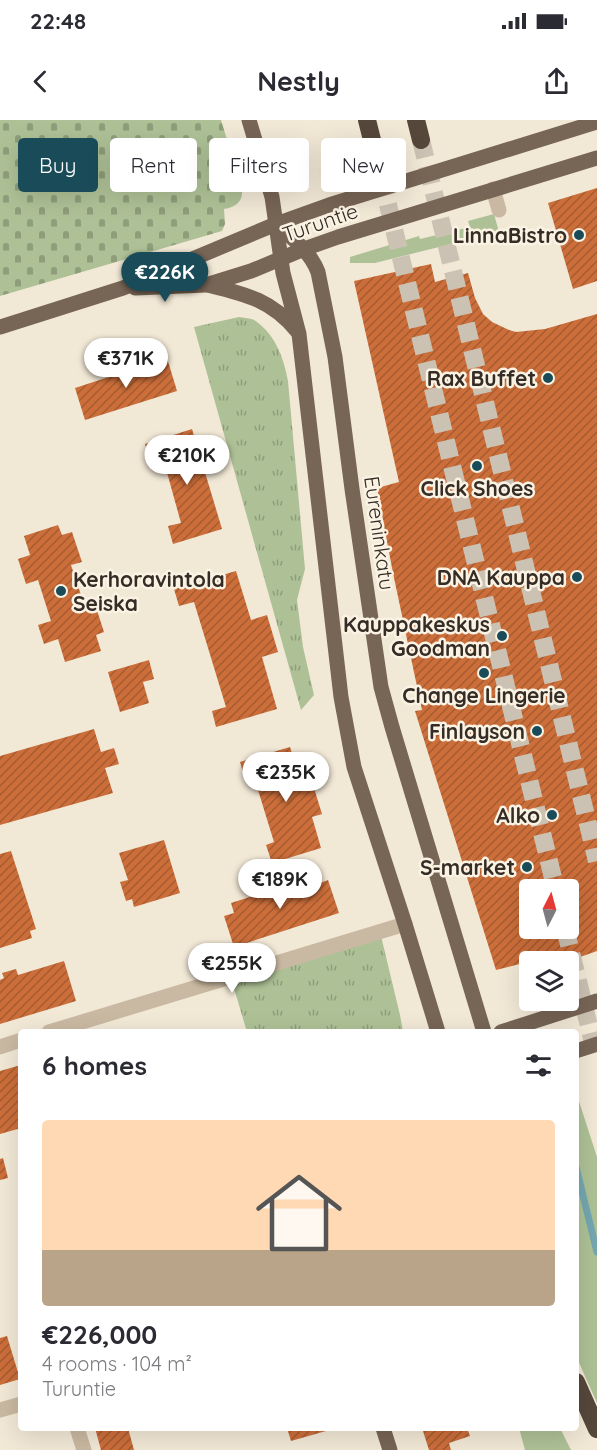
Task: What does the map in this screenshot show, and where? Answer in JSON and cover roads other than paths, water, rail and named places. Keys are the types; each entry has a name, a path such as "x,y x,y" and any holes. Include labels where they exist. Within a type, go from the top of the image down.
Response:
{"highway":[{"path":"367,120 372,138"},
{"path":"416,120 421,140"},
{"path":"579,1389 597,1429"}],"main road":[{"path":"249,120 272,197 283,273 299,334 341,697 354,767 437,1029"},
{"name":"Turuntie","path":"0,327 123,288 276,224 328,205 597,122"},
{"name":"Turuntie","path":"123,288 206,285 251,271 304,249 597,158"},
{"name":"Eureninkatu","path":"276,224 304,249 314,261 318,272 331,335 381,687 483,1029"},
{"path":"206,285 258,298 288,320 299,334"},
{"path":"510,1029 597,1001"},
{"path":"579,1050 597,1044"},
{"path":"384,1431 390,1450"}],"street":[{"path":"493,189 500,210"},
{"path":"59,1029 405,924"},
{"path":"0,1047 18,1041"},
{"path":"0,1410 18,1405"},
{"path":"78,1431 84,1450"}],"waterway":[{"path":"579,1179 597,1252"}],"tunnel":[{"path":"421,140 597,861"},
{"path":"385,192 553,879"},
{"path":"568,939 597,1059"}],"place":[{"name":"LinnaBistro","path":"579,235"},
{"name":"Rax Buffet","path":"548,378"},
{"name":"Click Shoes","path":"477,466"},
{"name":"DNA Kauppa","path":"577,577"},
{"name":"Kerhoravintola Seiska","path":"61,591"},
{"name":"Kauppakeskus Goodman","path":"502,636"},
{"name":"Change Lingerie","path":"484,673"},
{"name":"Finlayson","path":"537,731"},
{"name":"Alko","path":"552,815"},
{"name":"S-market","path":"527,867"}]}
